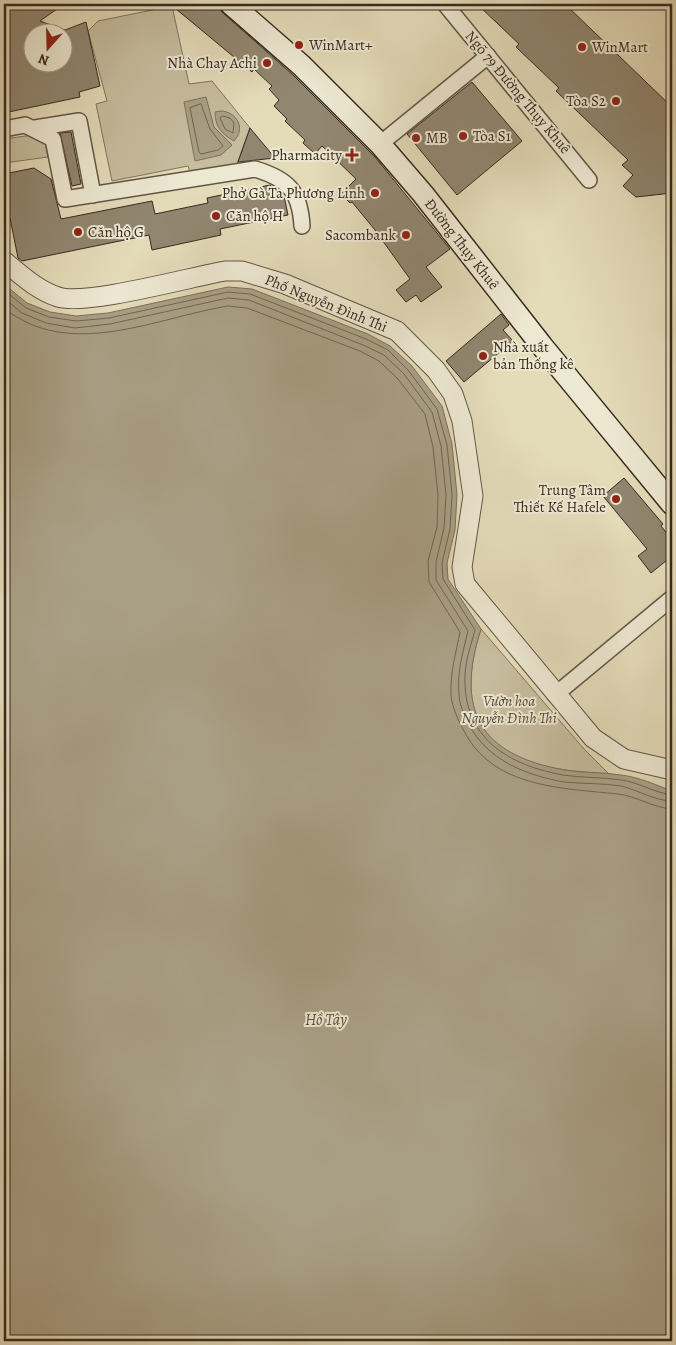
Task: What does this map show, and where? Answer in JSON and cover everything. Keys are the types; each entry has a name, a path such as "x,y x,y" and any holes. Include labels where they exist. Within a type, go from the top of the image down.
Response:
{"main road":[{"name":"Đường Thụy Khuê","path":"231,4 301,65 380,144 423,194 542,346 672,504"}],"street":[{"name":"Ngõ 79 Đường Thụy Khuê","path":"445,4 590,180"},
{"path":"380,144 488,56"},
{"path":"35,128 79,121 93,195"},
{"path":"4,129 26,125 53,139 65,199 255,169 275,175 293,189 301,208 302,226"},
{"name":"Phố Nguyễn Đình Thi","path":"4,261 36,287 60,298 87,299 225,271 242,271 285,284 397,331 436,370 453,394 462,421 473,496 462,567 465,584 592,738 624,759 672,770"},
{"path":"555,695 672,598"}],"green space":[{"path":"172,6 189,84 212,81 250,128 237,164 191,175 188,166 112,181 96,104 107,101 88,31 98,21"},
{"path":"33,135 45,142 48,157 4,163 4,139"},
{"name":"Vườn hoa Nguyễn Đình Thi","path":"481,629 584,749 609,774 564,770 537,764 514,755 496,743 483,729 475,712 471,693 471,673"}],"water":[{"path":"206,97 214,127 232,145 221,155 195,161 184,102"},
{"path":"221,111 231,114 238,121 238,136 234,141 226,136 218,126 215,112"},
{"name":"Hồ Tây","path":"4,284 27,303 50,312 76,316 108,313 228,287 252,289 368,334 390,346 412,366 442,406 452,444 457,495 455,530 447,563 448,579 481,629 474,658 471,683 473,705 481,724 494,740 512,753 536,763 579,772 628,776 672,791 672,1341 4,1341"}],"building":[{"path":"4,4 64,4 40,21 43,22 22,22 22,72 72,72 72,27 86,22 100,86 79,92 80,97 4,113"},
{"path":"170,4 216,4 223,13 292,74 375,157 450,249 426,267 442,287 421,302 416,295 406,302 396,290 410,279 375,230 352,202 350,203 341,194 356,179 322,146 315,154 303,143 305,140 285,121 287,119 274,106 279,100 269,89 272,86 254,69 252,72"},
{"name":"Tòa S2","path":"477,4 565,4 672,107 672,193 636,197 623,186 633,175 622,165 628,160 556,91 559,88 516,47 519,44"},
{"name":"Tòa S1","path":"472,82 522,141 457,195 407,134"},
{"path":"250,128 275,158 238,162"},
{"path":"71,132 81,184 72,186 60,133"},
{"path":"34,168 51,179 61,219 152,201 155,214 208,203 207,198 270,185 284,196 288,215 220,229 221,235 152,250 149,235 22,261 18,258 10,218 4,214 4,174"},
{"path":"501,314 509,325 503,330 513,341 464,382 446,361"},
{"path":"624,478 663,524 661,526 672,540 672,556 651,573 638,556 647,549 603,496"}],"place":[{"name":"WinMart+","path":"299,45"},
{"name":"WinMart","path":"582,47"},
{"name":"Nhà Chay Achi","path":"267,63"},
{"name":"Tòa S2","path":"616,101"},
{"name":"Tòa S1","path":"463,136"},
{"name":"MB","path":"416,138"},
{"name":"Pharmacity","path":"352,155"},
{"name":"Phở Gà Ta Phương Linh","path":"375,193"},
{"name":"Căn hộ H","path":"216,216"},
{"name":"Căn hộ G","path":"78,232"},
{"name":"Sacombank","path":"406,235"},
{"name":"Nhà xuất bản Thống kê","path":"483,356"},
{"name":"Trung Tâm Thiết Kế Hafele","path":"616,499"}]}
